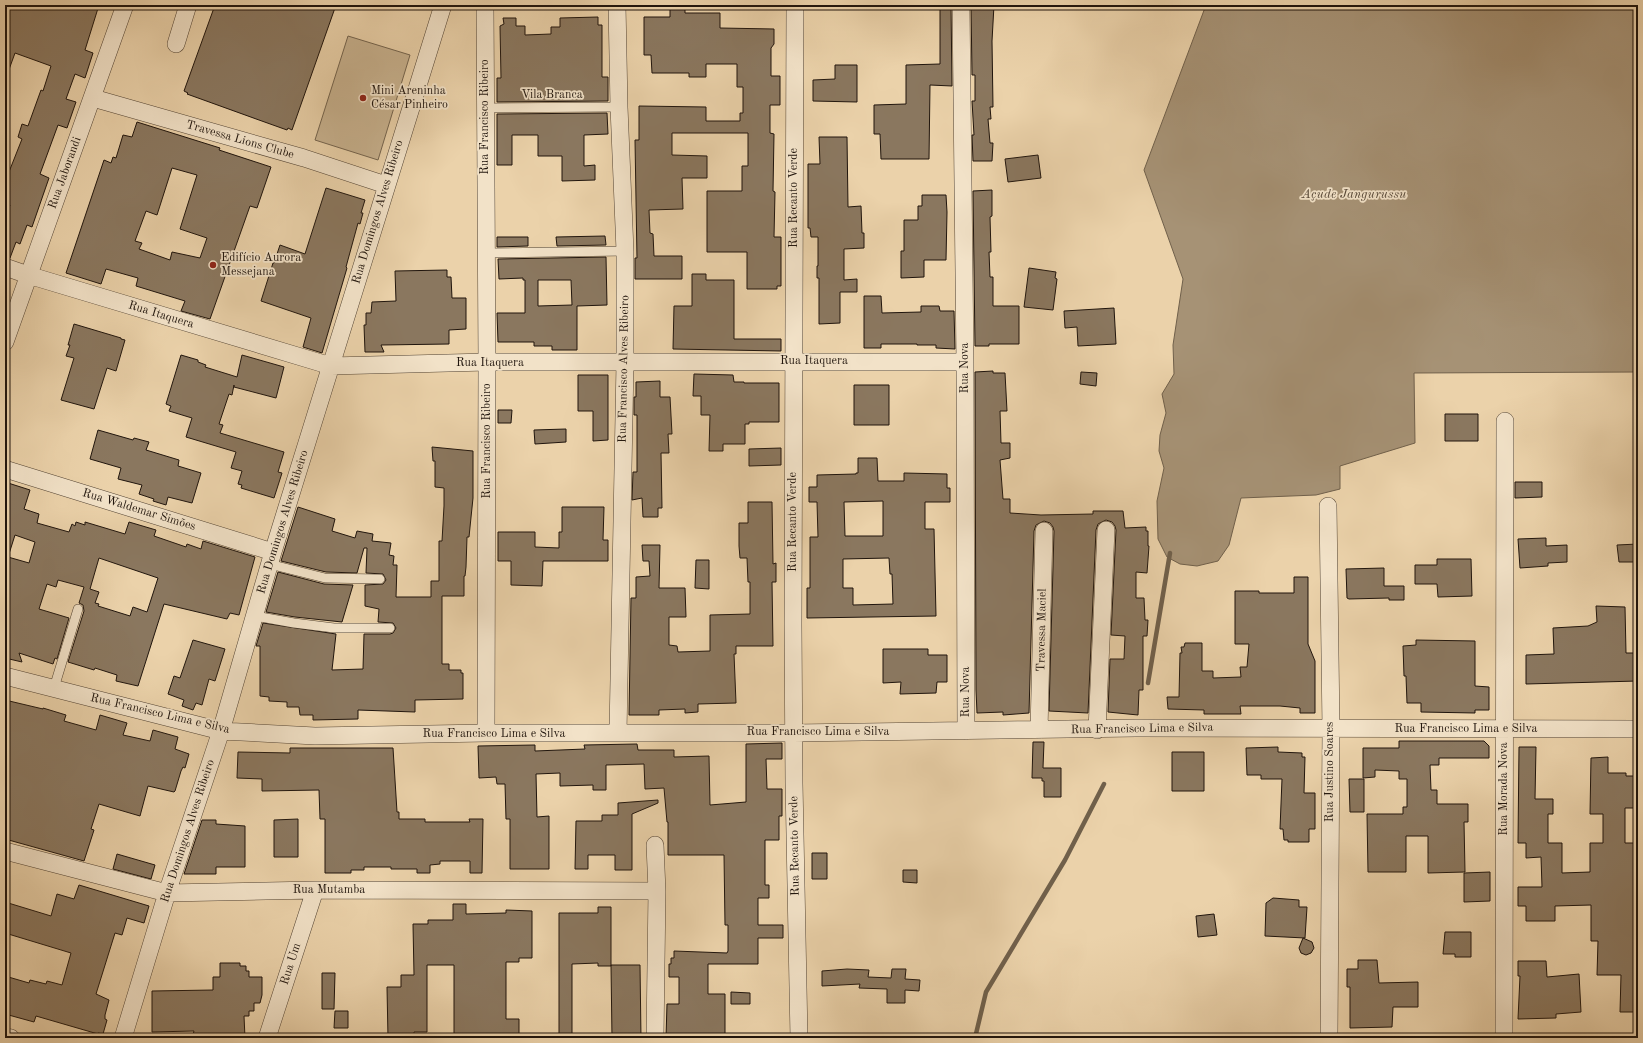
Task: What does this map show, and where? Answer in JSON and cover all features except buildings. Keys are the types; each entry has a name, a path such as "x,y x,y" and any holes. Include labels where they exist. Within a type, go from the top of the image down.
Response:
{"street":[{"name":"Rua Jaborandi","path":"5,342 125,5"},
{"path":"176,44 188,5"},
{"name":"Rua Domingos Alves Ribeiro","path":"123,1038 167,893 221,731 271,558 443,5"},
{"name":"Rua Francisco Ribeiro","path":"485,5 487,362 486,733"},
{"name":"Rua Francisco Alves Ribeiro","path":"617,5 619,107 625,250 625,363 618,733"},
{"name":"Rua Recanto Verde","path":"795,5 793,361 794,733 799,1038"},
{"name":"Rua Nova","path":"961,5 965,362 966,731"},
{"name":"Travessa Lions Clube","path":"93,98 304,158 386,185"},
{"name":"Rua Itaquera","path":"5,267 331,366 487,362 965,362"},
{"name":"Rua Morada Nova","path":"1504,1038 1505,421"},
{"name":"Rua Waldemar Simões","path":"5,469 271,558"},
{"name":"Rua Justino Soares","path":"1328,506 1331,728 1329,1038"},
{"path":"1097,730 1106,530"},
{"name":"Travessa Maciel","path":"1039,730 1044,531"},
{"name":"Rua Francisco Lima e Silva","path":"5,676 221,731 314,736 486,733 794,733 1097,730 1136,728 1638,729"},
{"path":"655,846 657,891 655,1038"},
{"name":"Rua Mutamba","path":"5,851 167,893 315,890 657,891"},
{"name":"Rua Um","path":"267,1038 315,890"},
{"path":"5,1036 11,1038"}],"lane":[{"name":"Vila Branca","path":"485,108 619,107"},
{"path":"486,253 625,250"},
{"path":"271,558 325,578 380,580"},
{"path":"54,688 78,609"},
{"path":"254,616 334,628 390,628"}],"shaded area":[{"name":"Mini Areninha César Pinheiro","path":"348,36 410,55 378,160 315,140"}],"water":[{"name":"Açude Jangurussu","path":"1206,5 1638,5 1638,372 1414,373 1415,443 1340,466 1340,489 1316,495 1241,498 1229,545 1218,561 1197,566 1180,564 1167,557 1158,539 1157,501 1164,468 1159,451 1160,435 1166,413 1162,394 1174,374 1173,345 1183,279 1144,170"}],"waterway":[{"path":"1148,683 1170,553"},
{"path":"975,1038 986,992 1065,860 1104,784"}],"place":[{"name":"Mini Areninha César Pinheiro","path":"363,98"},
{"name":"Edifício Aurora Messejana","path":"213,265"}]}
